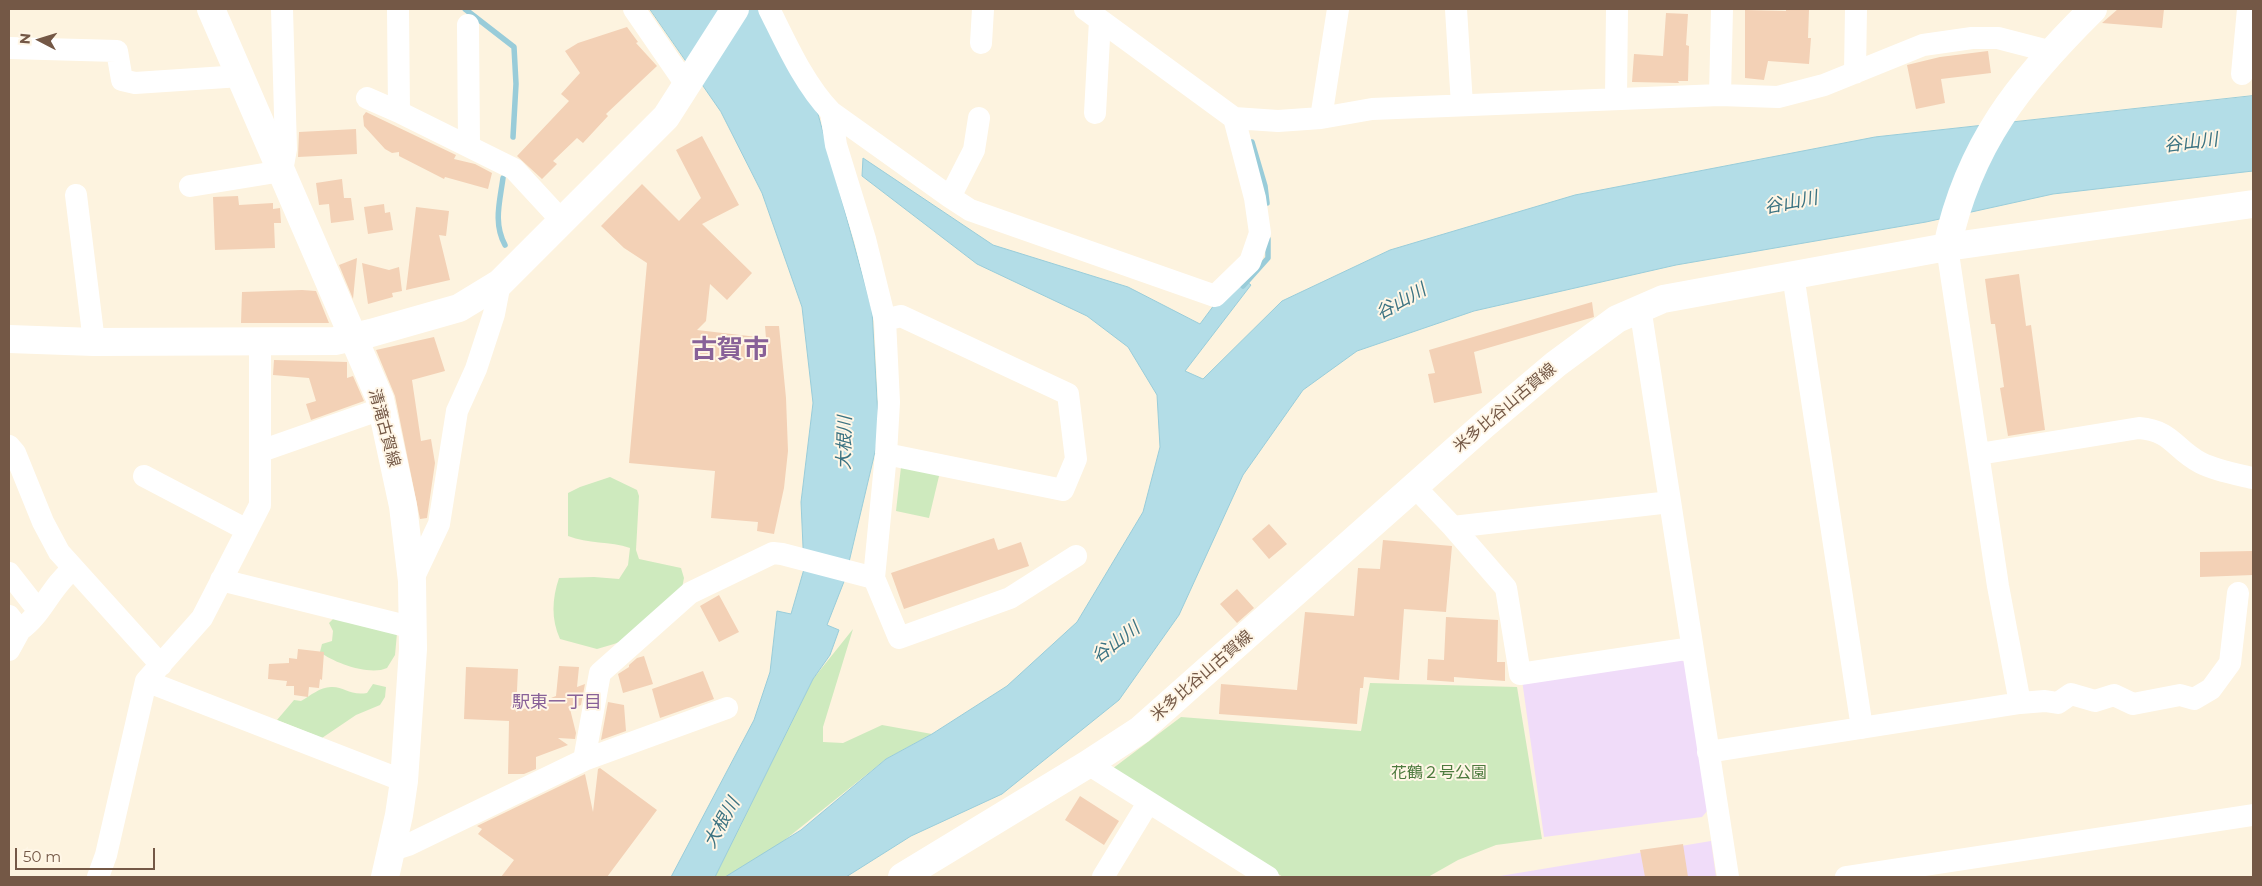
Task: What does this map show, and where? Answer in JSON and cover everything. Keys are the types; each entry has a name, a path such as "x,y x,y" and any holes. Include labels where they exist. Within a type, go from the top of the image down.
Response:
{"main road":[{"name":"清滝古賀線","path":"211,9 380,399 403,506 412,581 414,628 404,781 392,850 385,877"},
{"path":"9,338 94,342 335,341 459,308 500,283 666,117 735,9"},
{"path":"1947,247 1954,216 1988,135 2004,109 2033,72 2093,9"},
{"name":"米多比谷山古賀線","path":"902,877 1088,764 1140,730 1414,486 1556,364 1617,319 1640,307 1663,298 1947,247 2253,204"}],"street":[{"path":"190,186 282,172 286,149 282,9"},
{"path":"398,9 399,112"},
{"path":"634,9 687,86"},
{"path":"768,9 784,41 821,102 831,112 970,210 1215,296 1250,262 1260,233 1255,198 1234,118"},
{"path":"981,43 983,9"},
{"path":"1321,118 1338,9"},
{"path":"1456,9 1462,105"},
{"path":"1616,98 1617,9"},
{"path":"1720,95 1722,9"},
{"path":"1855,73 1856,9"},
{"path":"2242,74 2248,9"},
{"path":"1090,12 1234,118 1278,121 1321,118 1372,109 1616,98 1720,95 1778,97 1824,85 1923,45 1972,38 1998,38 2052,52"},
{"path":"1090,12 1095,113"},
{"path":"468,25 469,145"},
{"path":"9,48 117,51 122,80 135,83 241,76"},
{"path":"367,98 469,145 514,169 563,222"},
{"path":"831,112 836,145 865,239 885,320 889,402 874,578 899,638 1010,598 1076,556"},
{"path":"950,197 974,150 979,118"},
{"path":"76,195 94,342"},
{"path":"1947,247 1998,586 2020,703"},
{"path":"1793,275 1862,728"},
{"path":"412,581 439,524 457,411 476,369 494,314 500,283"},
{"path":"1640,307 1728,877"},
{"path":"885,320 901,316 1068,394 1076,459 1063,490 886,454"},
{"path":"98,877 111,836 153,673 202,618 260,505 260,342"},
{"path":"260,451 382,409"},
{"path":"1979,454 2138,428 2155,430 2168,436 2186,454 2202,464 2253,478"},
{"path":"9,446 15,454 43,522 60,552 153,673 404,781"},
{"path":"144,476 247,530"},
{"path":"1414,486 1506,588 1520,674 1692,648"},
{"path":"1452,527 1670,502"},
{"path":"584,760 600,673 690,593 772,553 874,578"},
{"path":"9,650 14,623 30,624 62,578 73,569"},
{"path":"9,573 38,610"},
{"path":"221,580 414,628"},
{"path":"1708,752 2020,703 2045,701 2058,703 2070,694 2095,702 2114,695 2133,704 2180,695 2194,699 2211,689 2230,663 2238,593"},
{"path":"392,850 408,845 584,760 727,708"},
{"path":"1088,764 1268,877"},
{"path":"1103,877 1148,803"},
{"path":"1846,877 2253,815"}],"shaded area":[{"path":"1678,659 1685,662 1708,810 1702,817 1544,837 1522,680"},
{"path":"1711,841 1716,877 1494,877"}],"green space":[{"path":"901,467 940,472 929,518 896,511"},
{"path":"610,477 637,490 639,496 636,550 639,559 681,568 684,578 681,593 622,641 597,649 560,639 555,624 554,601 559,578 594,577 619,579 628,565 630,548 568,536 568,493"},
{"path":"336,616 397,633 395,655 387,668 371,670 352,667 320,652 322,644 332,641 333,631 329,623"},
{"path":"853,629 823,727 823,742 843,743 882,725 932,734 886,759 776,847 725,877 715,877 813,679"},
{"name":"花鶴２号公園","path":"1370,683 1517,687 1542,839 1496,845 1458,860 1428,877 1283,877 1112,769 1181,717 1361,731"},
{"path":"373,684 386,687 385,697 380,705 356,715 322,738 277,720 294,700 301,701 323,688 335,687 361,694 367,693"}],"water":[{"name":"大根川","path":"650,9 761,9 818,114 872,310 879,435 845,579 827,625 839,630 830,655 813,679 715,877 671,877 754,720 770,672 777,611 791,614 804,569 801,502 813,403 802,307 762,193 721,112"},
{"name":"谷山川","path":"2253,96 2253,171 2053,194 1926,222 1676,265 1474,311 1357,351 1303,390 1243,475 1179,615 1119,700 1002,794 911,836 846,877 725,877 801,830 886,759 932,734 1007,686 1077,622 1143,512 1160,447 1157,395 1128,347 1087,316 977,264 862,176 863,158 993,245 1128,287 1200,324 1237,274 1251,285 1185,371 1203,379 1282,301 1390,250 1575,195 1875,137"}],"building":[{"path":"1786,9 1809,10 1808,38 1811,38 1809,64 1768,61 1764,80 1745,78 1745,10 1786,11"},
{"path":"2118,9 2164,9 2162,28 2102,23"},
{"path":"1666,13 1688,14 1686,45 1689,46 1688,81 1678,81 1679,83 1632,82 1634,54 1663,56"},
{"path":"627,27 638,42 636,43 657,66 606,114 608,116 583,143 577,138 553,161 557,164 542,179 517,156 569,101 561,94 580,73 565,51 578,43"},
{"path":"1988,51 1991,73 1941,79 1945,103 1916,109 1907,65 1940,57"},
{"path":"366,112 456,155 454,159 475,164 492,173 488,189 445,177 444,179 399,156 399,152 392,153 385,149 364,126 363,116"},
{"path":"356,129 357,154 298,157 299,132"},
{"path":"702,136 739,205 702,224 752,273 727,300 710,284 706,321 697,330 766,338 765,326 779,326 786,398 788,451 784,488 774,534 757,531 758,522 711,518 715,471 629,463 647,263 624,248 601,226 642,184 679,221 701,198 676,150"},
{"path":"342,179 344,198 351,198 354,220 331,223 329,204 319,205 316,183"},
{"path":"238,196 239,205 273,203 273,209 280,208 281,223 274,223 275,248 215,250 213,197"},
{"path":"384,204 385,213 390,212 393,230 368,234 364,207"},
{"path":"416,207 449,211 446,236 439,235 450,280 406,290"},
{"path":"357,258 353,299 339,265"},
{"path":"362,263 389,270 399,267 402,291 392,293 393,297 368,304"},
{"path":"2019,274 2026,326 2031,325 2045,430 2008,436 2000,388 2004,387 1995,324 1991,324 1985,279"},
{"path":"316,291 329,323 241,323 242,292"},
{"path":"1592,302 1594,317 1474,352 1482,393 1434,403 1428,374 1435,373 1429,350"},
{"path":"434,337 445,371 412,380 421,441 431,439 435,463 427,518 420,519 395,396 376,350"},
{"path":"274,360 347,362 347,378 353,376 364,401 311,420 306,404 316,401 309,378 273,375"},
{"path":"1269,524 1287,544 1269,559 1252,539"},
{"path":"994,538 998,550 1021,542 1029,566 904,609 891,573"},
{"path":"1383,540 1452,546 1446,612 1404,609 1399,680 1364,677 1363,688 1360,688 1357,724 1219,714 1221,684 1297,690 1305,612 1354,616 1358,568 1380,569"},
{"path":"2253,551 2253,575 2200,577 2200,552"},
{"path":"1237,589 1254,608 1237,623 1220,604"},
{"path":"719,595 739,632 719,642 700,606"},
{"path":"1446,617 1498,620 1497,662 1505,662 1505,681 1454,677 1454,682 1427,680 1428,659 1444,660"},
{"path":"298,649 324,652 322,680 320,679 319,688 309,687 308,697 294,695 294,686 286,686 287,681 268,679 269,664 289,663 289,658 297,659"},
{"path":"644,656 653,684 623,693 618,674 629,667 637,658"},
{"path":"559,666 579,667 577,687 585,684 581,705 570,709 576,733 575,739 558,738 568,745 536,757 536,769 524,774 508,774 509,721 464,719 466,667 518,669 516,712 556,696"},
{"path":"703,671 714,699 660,718 652,689"},
{"path":"608,702 624,705 626,731 601,740"},
{"path":"600,768 657,810 607,877 501,877 514,860 478,834 482,829 477,826 585,774 593,812 598,769"},
{"path":"1080,796 1119,821 1104,845 1065,820"},
{"path":"1683,844 1688,877 1645,877 1640,850"}],"waterway":[{"path":"465,9 514,47 516,84 513,137"},
{"path":"1252,142 1265,186 1267,203"},
{"path":"503,178 498,220 501,237 505,245"},
{"path":"1243,286 1268,258 1268,239"}],"district":[{"name":"古賀市","path":"730,350"},
{"name":"駅東一丁目","path":"557,703"}]}
